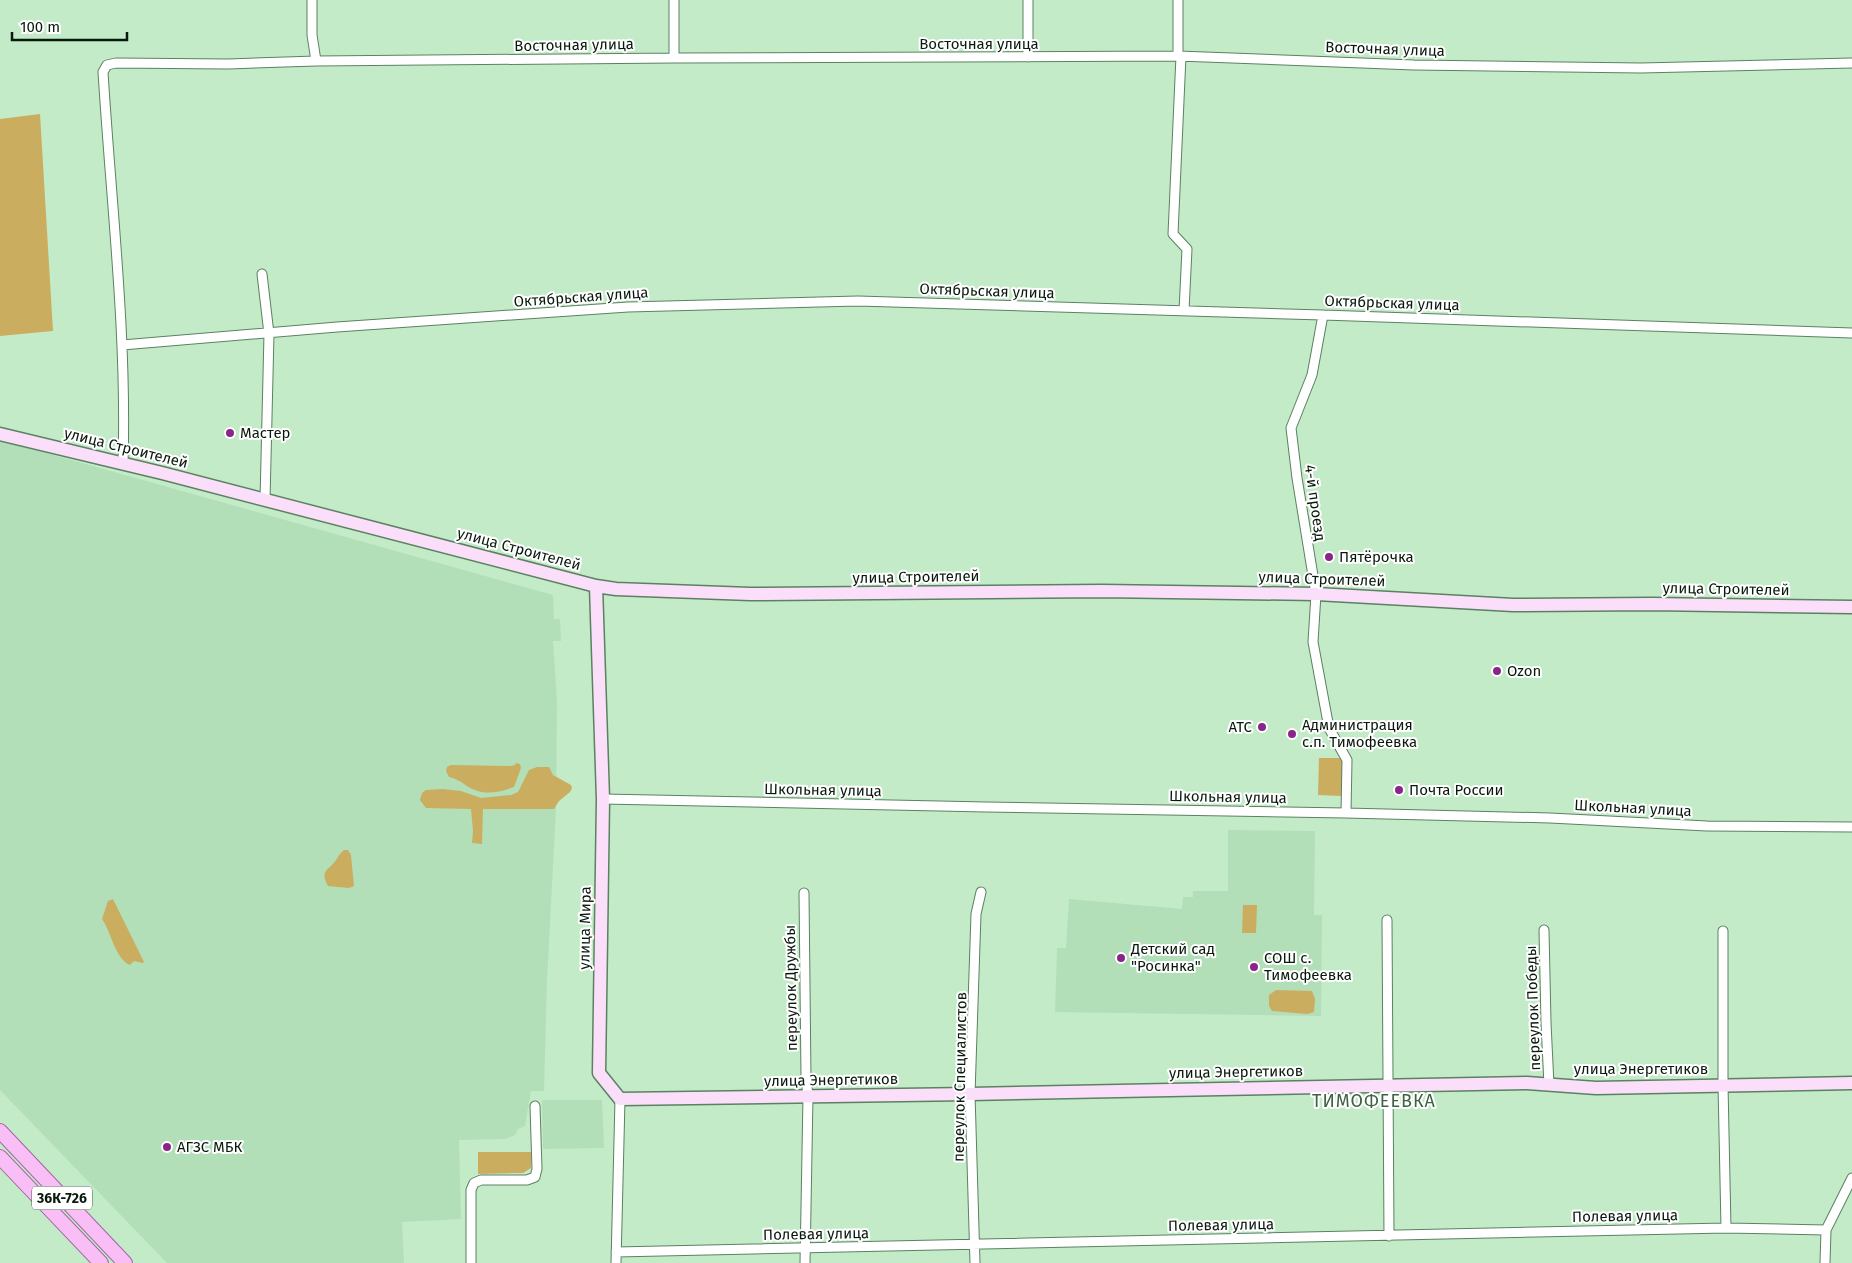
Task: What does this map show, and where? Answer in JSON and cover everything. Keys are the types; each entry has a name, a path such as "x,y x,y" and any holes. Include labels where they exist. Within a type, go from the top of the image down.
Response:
{"main road":[{"name":"улица Строителей","path":"0,434 123,463 596,586 616,589 750,594 1092,591 1316,594 1513,605 1652,604 1852,607"},
{"name":"улица Мира","path":"596,586 603,799 599,1073 620,1099"},
{"name":"улица Энергетиков","path":"620,1099 1527,1083 1596,1088 1852,1083"},
{"name":"36К-726","path":"0,1132 125,1263"},
{"name":"36К-726","path":"0,1157 101,1263"}],"street":[{"path":"312,0 312,35 316,62"},
{"path":"674,0 674,58"},
{"path":"1028,0 1028,57"},
{"path":"1178,0 1179,56 1173,234 1187,249 1184,311"},
{"name":"Восточная улица","path":"122,345 103,72 107,65 116,63 228,64 674,58 1179,56 1414,65 1641,68 1852,63"},
{"path":"262,274 269,334 265,500"},
{"name":"Октябрьская улица","path":"122,345 628,307 858,301 1852,333"},
{"name":"4-й проезд","path":"1323,315 1312,375 1291,428 1297,478 1316,594 1313,642 1329,728 1347,760 1346,812"},
{"path":"122,345 125,403 123,463"},
{"name":"Школьная улица","path":"603,799 1346,812 1550,818 1707,826 1852,827"},
{"name":"переулок Специалистов","path":"975,1263 970,1094 976,914 981,892"},
{"name":"переулок Дружбы","path":"804,893 806,1078 808,1096 805,1263"},
{"path":"1387,920 1389,1236"},
{"name":"переулок Победы","path":"1544,930 1549,1085"},
{"path":"1723,932 1722,1086 1726,1228"},
{"path":"616,1263 620,1099"},
{"path":"471,1263 471,1190 474,1183 481,1180 526,1180 535,1177 537,1169 535,1106"},
{"path":"1825,1263 1826,1230 1852,1178"},
{"name":"Полевая улица","path":"616,1252 1726,1228 1826,1230"}],"shaded area":[{"path":"40,114 53,331 0,336 0,119"},
{"path":"0,440 553,595 554,619 560,619 561,641 553,641 557,702 556,809 547,980 544,1091 531,1091 525,1126 518,1129 515,1135 505,1139 459,1140 461,1219 402,1222 404,1263 167,1263 0,1090"},
{"path":"1319,758 1344,758 1342,796 1318,795"},
{"path":"516,763 520,764 521,768 514,787 496,792 484,792 473,789 449,777 446,771 447,767 451,765 510,766"},
{"path":"537,767 549,767 553,775 571,785 570,792 559,801 554,809 483,809 482,844 472,843 471,809 426,808 420,800 422,793 426,790 443,789 461,791 481,798 511,795 518,792 529,770"},
{"name":"СОШ с. Тимофеевка","path":"1228,830 1315,831 1314,915 1322,915 1321,1016 1055,1012 1057,948 1066,948 1069,899 1182,909 1183,897 1193,897 1193,891 1228,891"},
{"path":"344,850 348,850 351,855 354,886 349,888 328,886 324,877 326,871"},
{"path":"113,899 143,963 134,961 130,965 125,962 117,951 102,919 108,901"},
{"path":"1243,905 1257,905 1256,933 1242,933"},
{"path":"1276,990 1312,991 1315,999 1314,1012 1307,1014 1272,1011 1269,1006 1269,995"},
{"path":"542,1100 602,1100 604,1148 543,1149"},
{"path":"478,1152 531,1152 531,1168 523,1173 478,1174"}],"place":[{"name":"Мастер","path":"230,433"},
{"name":"Пятёрочка","path":"1329,557"},
{"name":"Ozon","path":"1497,671"},
{"name":"АТС","path":"1262,727"},
{"name":"Администрация с.п. Тимофеевка","path":"1292,734"},
{"name":"Почта России","path":"1399,790"},
{"name":"Детский сад \"Росинка\"","path":"1121,958"},
{"name":"СОШ с. Тимофеевка","path":"1254,967"},
{"name":"АГЗС МБК","path":"167,1147"}],"district":[{"name":"ТИМОФЕЕВКА","path":"1374,1101"}]}
